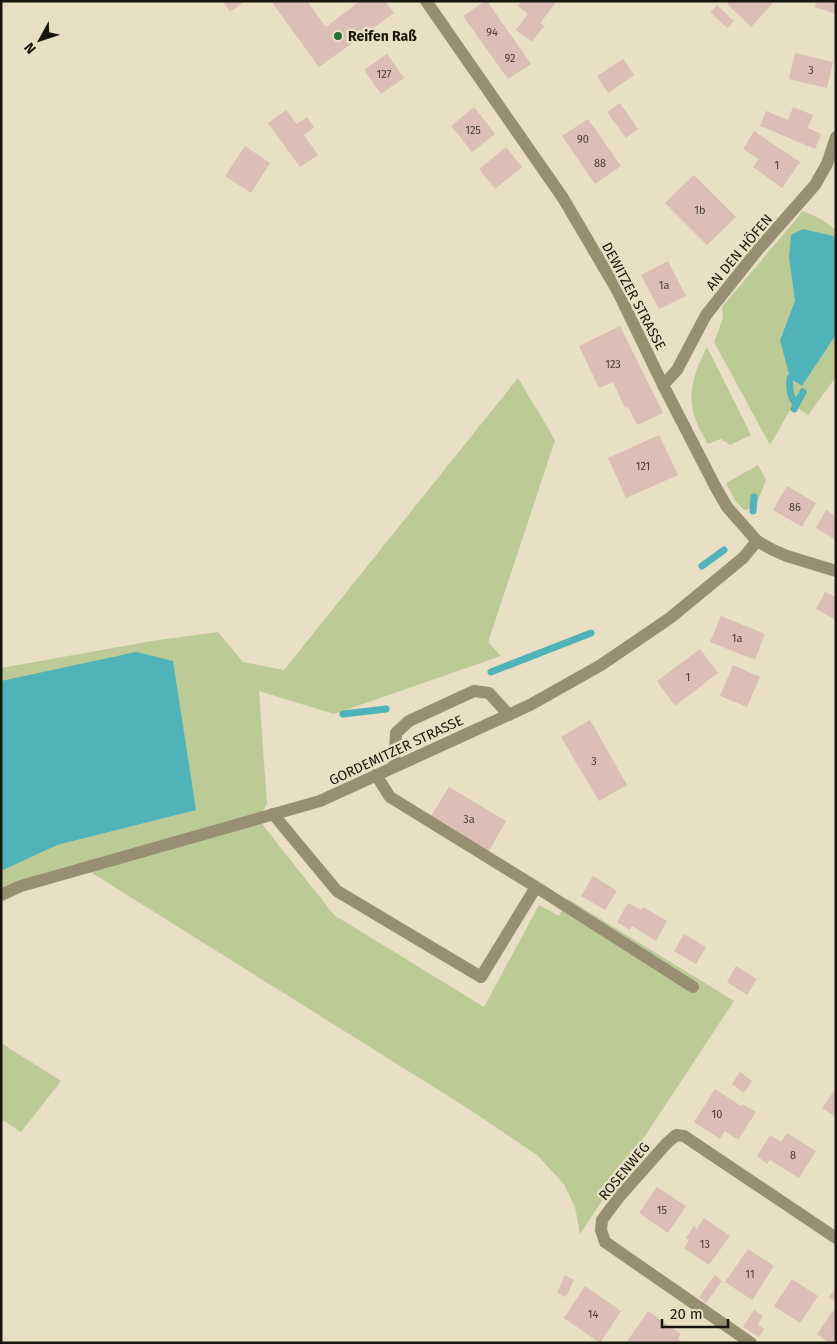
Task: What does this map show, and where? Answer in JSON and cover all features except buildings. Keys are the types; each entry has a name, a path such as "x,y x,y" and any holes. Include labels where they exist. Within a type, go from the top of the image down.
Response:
{"street":[{"name":"DEWITZER STRASSE","path":"426,1 563,198 617,290 663,385 723,500 743,527 758,541 787,556 836,571"},
{"name":"AN DEN HÖFEN","path":"663,385 677,370 706,315 756,252 815,185 827,164 836,137"},
{"name":"GORDEMITZER STRASSE","path":"1,895 21,886 320,801 530,706 601,665 670,618 743,558 758,541"},
{"path":"394,767 396,733 409,721 474,691 489,693 509,715"},
{"path":"376,775 390,797 694,986"},
{"path":"273,814 337,891 481,977 536,887"},
{"name":"ROSENWEG","path":"751,1343 605,1242 600,1230 602,1220 619,1197 666,1144 676,1135 684,1136 836,1238"}],"green space":[{"path":"803,211 821,219 836,230 836,239 832,236 789,258 795,301 780,340 802,386 836,335 836,377 808,415 793,405 770,445 714,342 723,318 722,307"},
{"path":"707,347 751,435 730,445 721,439 708,444 694,415 692,388 699,363"},
{"path":"518,378 555,440 488,642 501,656 334,714 259,691 267,804 258,819 334,915 484,1007 539,905 559,916 568,899 734,1001 580,1234 575,1207 564,1184 537,1155 472,1111 84,868 1,895 1,668 152,641 218,632 243,662 284,670"},
{"path":"758,465 766,480 755,508 744,510 735,501 726,483"},
{"path":"1,1043 61,1081 21,1132 1,1119"}],"water":[{"path":"803,229 833,236 836,239 836,335 802,386 790,378 780,340 795,301 789,258 791,235"},
{"path":"136,652 173,661 196,810 57,845 1,871 1,681"}],"waterway":[{"path":"790,378 791,396 797,404"},
{"path":"794,409 803,392"},
{"path":"753,511 754,497"},
{"path":"702,566 724,550"},
{"path":"491,672 591,633"},
{"path":"343,714 386,709"}],"place":[{"name":"Reifen Raß","path":"338,36"}]}
